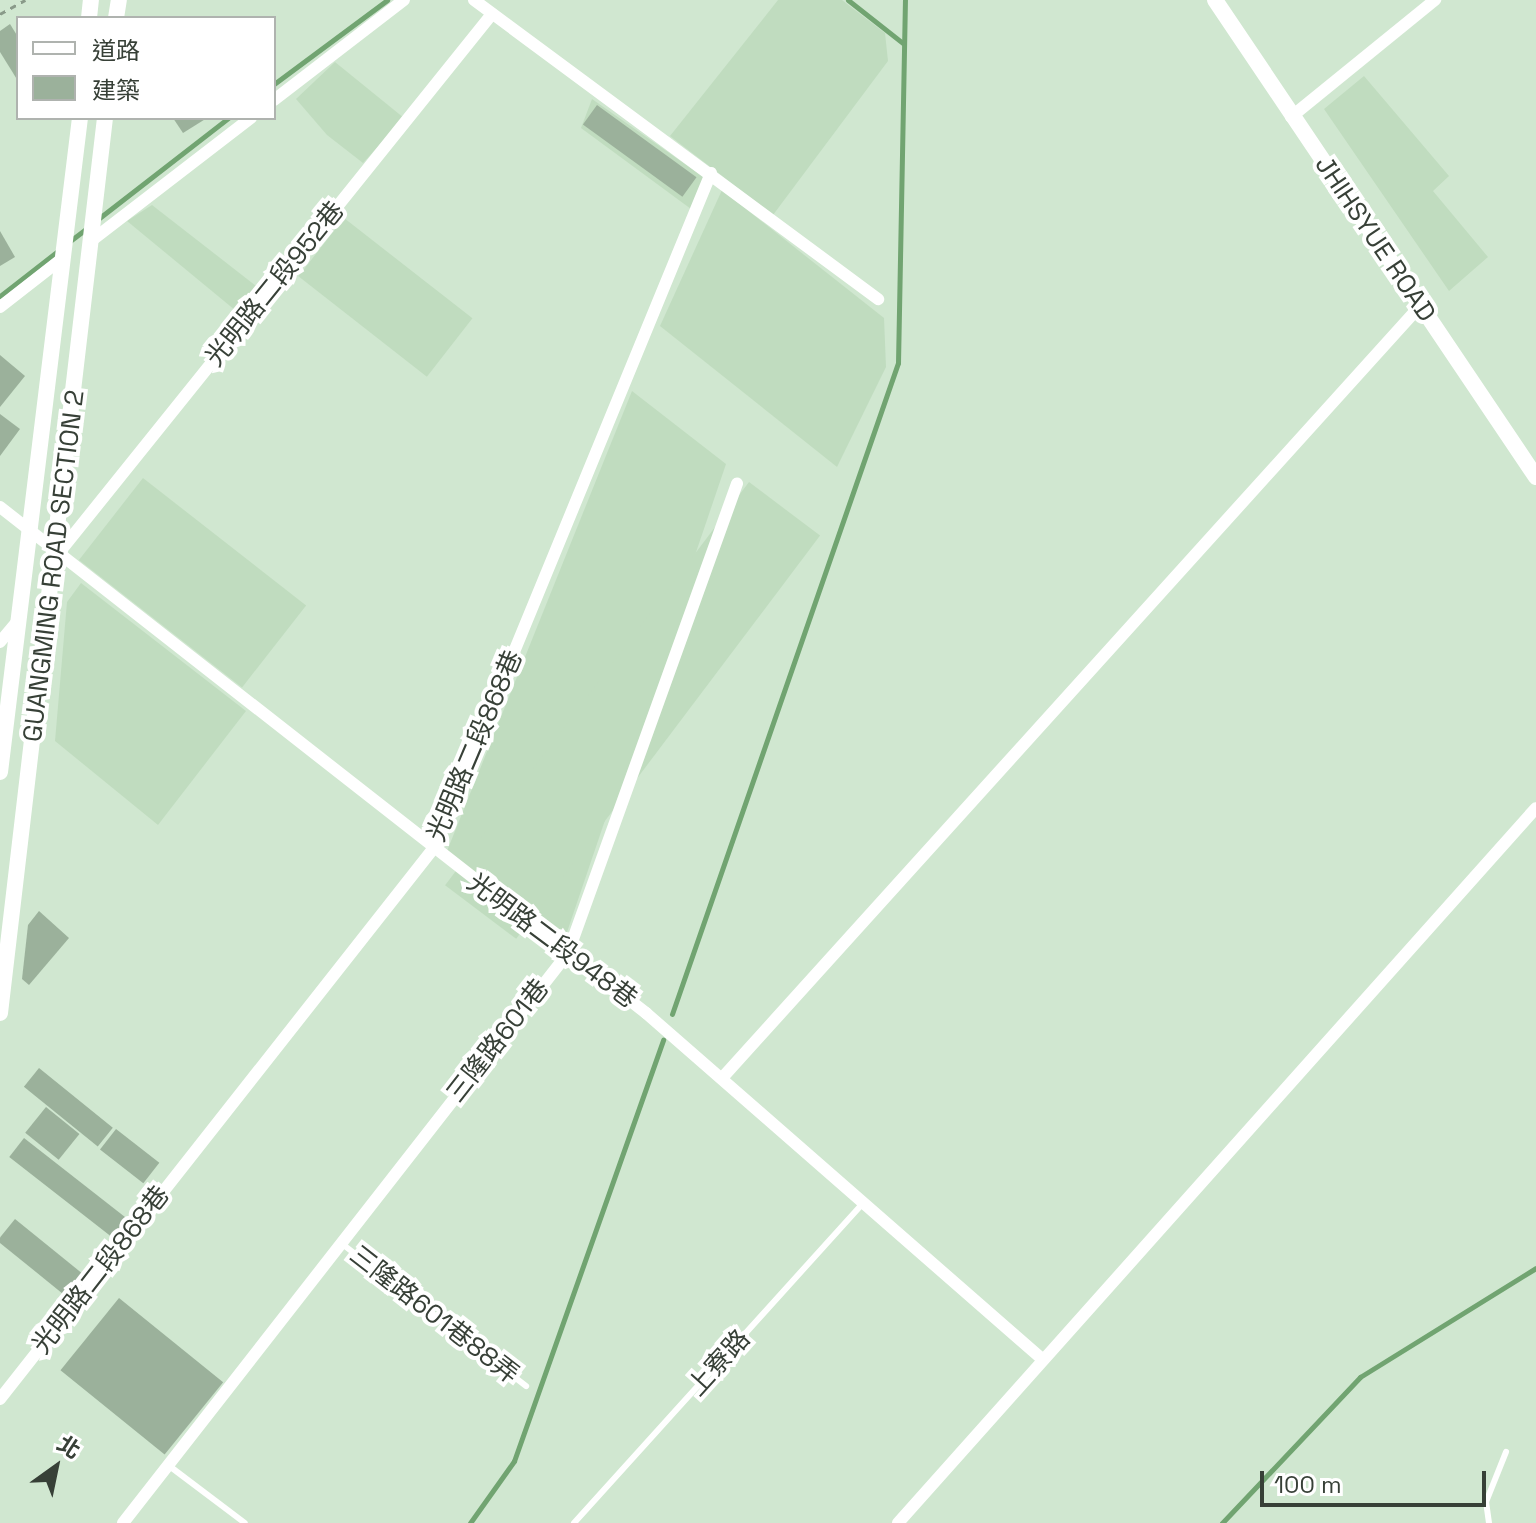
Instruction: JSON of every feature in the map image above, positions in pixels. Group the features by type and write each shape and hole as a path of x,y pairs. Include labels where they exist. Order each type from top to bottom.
{"street":[{"path":"276,98 404,0"},
{"path":"474,0 878,299"},
{"name":"JHIHSYUE ROAD","path":"1215,0 1536,477"},
{"path":"1291,117 1435,0"},
{"name":"光明路二段952巷","path":"52,548 492,14"},
{"name":"GUANGMING ROAD SECTION 2","path":"0,772 80,120"},
{"name":"GUANGMING ROAD SECTION 2","path":"0,1013 52,548 105,120"},
{"path":"91,241 248,120"},
{"name":"光明路二段868巷","path":"0,1399 433,849 711,173"},
{"path":"0,307 63,258"},
{"path":"723,1077 1420,306"},
{"name":"三隆路601巷","path":"123,1523 568,953 737,484"},
{"name":"光明路二段948巷","path":"0,507 723,1077 1042,1359"},
{"path":"0,642 19,619"},
{"path":"898,1523 1536,808"}],"lane":[{"name":"上寮路","path":"574,1523 863,1203"},
{"name":"三隆路601巷88弄","path":"341,1243 526,1386"},
{"path":"1489,1523 1486,1502 1506,1452"},
{"path":"168,1465 245,1523"}],"path":[{"path":"0,14 25,0"}],"shaded area":[{"path":"778,0 842,0 885,33 888,61 773,215 670,136"},
{"path":"335,62 404,118 363,163 327,135 296,99"},
{"path":"1364,76 1449,176 1433,191 1488,257 1449,291 1324,109"},
{"path":"592,99 705,178 691,209 581,128"},
{"path":"722,190 884,318 886,367 837,467 660,326"},
{"path":"152,205 260,289 247,320 127,221"},
{"path":"344,218 472,318 427,377 298,276"},
{"path":"632,391 726,464 564,941 445,856"},
{"path":"143,478 306,605 242,687 79,560"},
{"path":"749,482 820,536 516,939 445,885"},
{"path":"81,583 246,711 158,825 55,741 67,602"}],"building":[{"path":"10,24 16,34 16,78 0,52 0,31"},
{"path":"597,105 697,177 682,197 583,124"},
{"path":"174,120 204,120 183,133"},
{"path":"0,231 15,257 0,266"},
{"path":"0,355 25,376 0,407"},
{"path":"0,414 20,429 0,456"},
{"path":"39,911 69,938 29,985 22,979 28,925"},
{"path":"39,1068 113,1128 98,1146 24,1087"},
{"path":"46,1107 79,1134 59,1160 25,1133"},
{"path":"116,1129 159,1163 143,1183 100,1149"},
{"path":"24,1138 129,1220 114,1239 9,1157"},
{"path":"15,1219 88,1278 70,1300 0,1243 0,1238"},
{"path":"119,1298 223,1382 165,1455 60,1370"}],"waterway":[{"path":"276,83 387,0"},
{"path":"848,0 904,44"},
{"path":"672,1014 898,363 905,0"},
{"path":"98,219 225,120"},
{"path":"70,241 87,228"},
{"path":"0,296 59,250"},
{"path":"470,1523 514,1461 663,1040"},
{"path":"1222,1523 1360,1377 1536,1268"}]}
